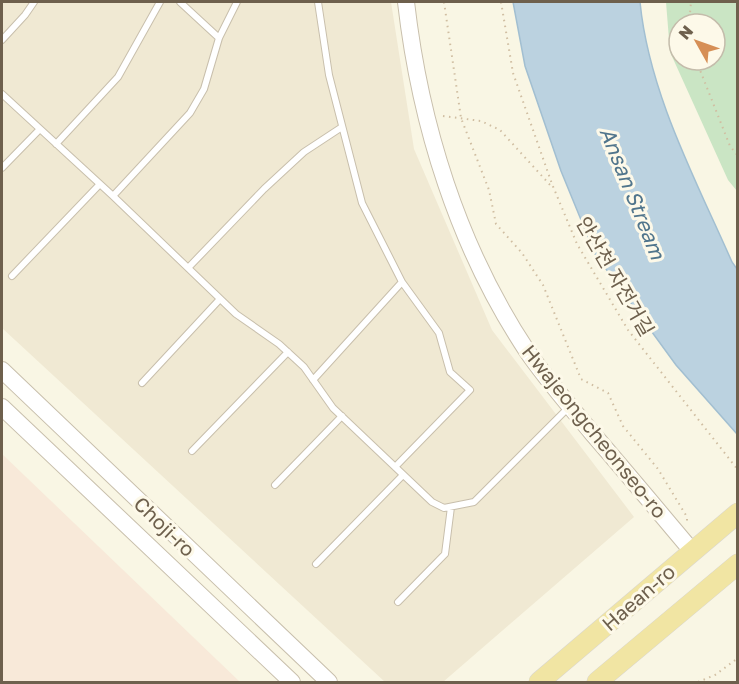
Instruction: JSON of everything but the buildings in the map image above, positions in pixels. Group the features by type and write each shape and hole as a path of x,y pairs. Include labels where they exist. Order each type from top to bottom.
{"main road":[{"name":"Haean-ro","path":"539,682 738,513"},
{"name":"Haean-ro","path":"597,682 738,564"}],"street":[{"name":"Hwajeongcheonseo-ro","path":"405,2 425,114 447,186 471,250 528,351 570,406 692,551"},
{"name":"Choji-ro","path":"2,370 329,682"},
{"name":"Choji-ro","path":"2,407 292,682"}],"lane":[{"path":"2,40 34,2"},
{"path":"56,144 117,77 160,2"},
{"path":"180,2 219,38"},
{"path":"113,196 190,113 204,89 219,38 237,2"},
{"path":"318,2 329,75 362,203 402,282 439,333 450,372 470,390 395,467"},
{"path":"2,94 236,314 288,352 304,368 342,416 432,502 444,508 474,502 570,406"},
{"path":"188,268 264,189 296,160 342,127"},
{"path":"2,168 40,129"},
{"path":"12,276 100,184"},
{"path":"313,380 402,282"},
{"path":"142,383 220,299"},
{"path":"192,451 288,352"},
{"path":"275,485 342,416"},
{"path":"316,564 403,475"},
{"path":"398,602 445,554 451,507"}],"path":[{"path":"444,2 460,118 489,190 496,224 522,253 543,285 581,379 608,393 623,426 658,469 687,517 692,551"},
{"name":"안산천 자전거길","path":"501,2 513,73 554,189 577,244 628,330 738,470"},
{"path":"701,72 730,146 738,156"},
{"path":"425,114 481,121 500,130 554,189"},
{"path":"698,682 715,675 738,658"}],"shaded area":[{"path":"2,2 391,2 414,149 492,330 634,517 443,682 385,682 2,328"},
{"path":"2,454 240,682 2,682"}],"green space":[{"path":"666,2 737,2 737,191 728,180 679,72 727,72 727,12 667,12 667,14"}],"water":[{"name":"Ansan Stream","path":"513,2 640,2 645,36 663,102 689,167 737,269 737,434 676,365 595,254 561,171 525,66"}]}
